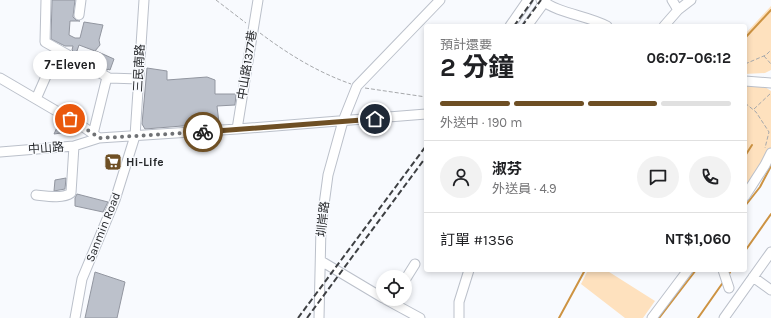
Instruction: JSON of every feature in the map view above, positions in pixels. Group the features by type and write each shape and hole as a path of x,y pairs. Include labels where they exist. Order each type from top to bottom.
{"street":[{"path":"46,0 45,42 107,77 139,79"},
{"path":"79,15 81,0"},
{"name":"三民南路","path":"135,136 144,0"},
{"name":"中山路1377巷","path":"238,130 249,25 258,0"},
{"path":"357,86 440,0"},
{"path":"511,24 528,0"},
{"path":"672,0 678,10"},
{"path":"666,24 678,10 691,0"},
{"path":"528,24 544,1 549,6 583,16 602,24"},
{"path":"36,99 58,49"},
{"path":"0,78 82,126 96,136 107,77"},
{"path":"747,81 771,83"},
{"name":"圳岸路","path":"319,318 321,227 328,174 343,122 357,86"},
{"name":"中山路","path":"0,152 74,146 96,136 135,136 238,130 424,114"},
{"name":"Sanmin Road","path":"75,318 82,279 115,200 135,136"},
{"path":"36,195 49,197 68,195 71,192 74,146"},
{"path":"747,193 765,165 768,151"},
{"path":"724,318 771,252"},
{"path":"321,260 376,293"},
{"path":"411,270 415,264"},
{"path":"459,318 459,302 467,272"},
{"path":"652,318 686,272"},
{"path":"724,272 728,284"},
{"path":"753,278 771,290"},
{"path":"398,306 420,318"}],"path":[{"path":"216,0 285,51 335,78 357,86 424,97"},
{"path":"747,63 764,56 771,50"},
{"path":"764,56 771,64"},
{"path":"753,110 771,93"},
{"path":"747,105 753,110 768,132 768,151"}],"shaded area":[{"path":"771,6 771,70 765,73 747,74 747,32"},
{"path":"747,85 765,87 771,91 771,153 747,193"},
{"path":"587,272 609,272 655,301 643,318 625,318 581,284"}],"building":[{"path":"52,0 75,0 73,17 80,21 70,21 69,35 75,38 80,38 84,22 103,25 99,40 100,45 95,51 79,45 77,51 74,52 72,50 73,46 65,46 51,39"},
{"path":"96,51 114,59 110,70 91,61"},
{"path":"147,68 167,71 167,80 207,77 215,80 215,94 236,94 235,105 217,106 219,123 145,129 142,124"},
{"path":"60,121 70,127 75,131 54,134"},
{"name":"Hi-Life","path":"116,155 120,159 117,167 107,165 108,156"},
{"path":"66,178 65,189 54,191 55,180"},
{"path":"77,194 108,202 103,212 75,206 75,198"},
{"path":"95,272 125,282 117,318 85,318"}],"waterway":[{"path":"747,36 771,10"},
{"path":"747,153 752,145"},
{"path":"747,203 760,187 771,166"},
{"path":"747,248 771,214"},
{"path":"559,318 584,272"},
{"path":"659,318 694,272"},
{"path":"728,276 730,272"},
{"path":"698,318 724,281"}],"railway":[{"path":"515,24 533,0"},
{"path":"523,24 541,0"},
{"path":"298,318 424,149"},
{"path":"307,318 424,160"}],"way so far":[{"path":"70,119 100,138 203,132"}],"place":[{"name":"7-Eleven","path":"70,119"},
{"name":"Hi-Life","path":"113,162"}],"route":[{"path":"203,132 375,119"}]}
